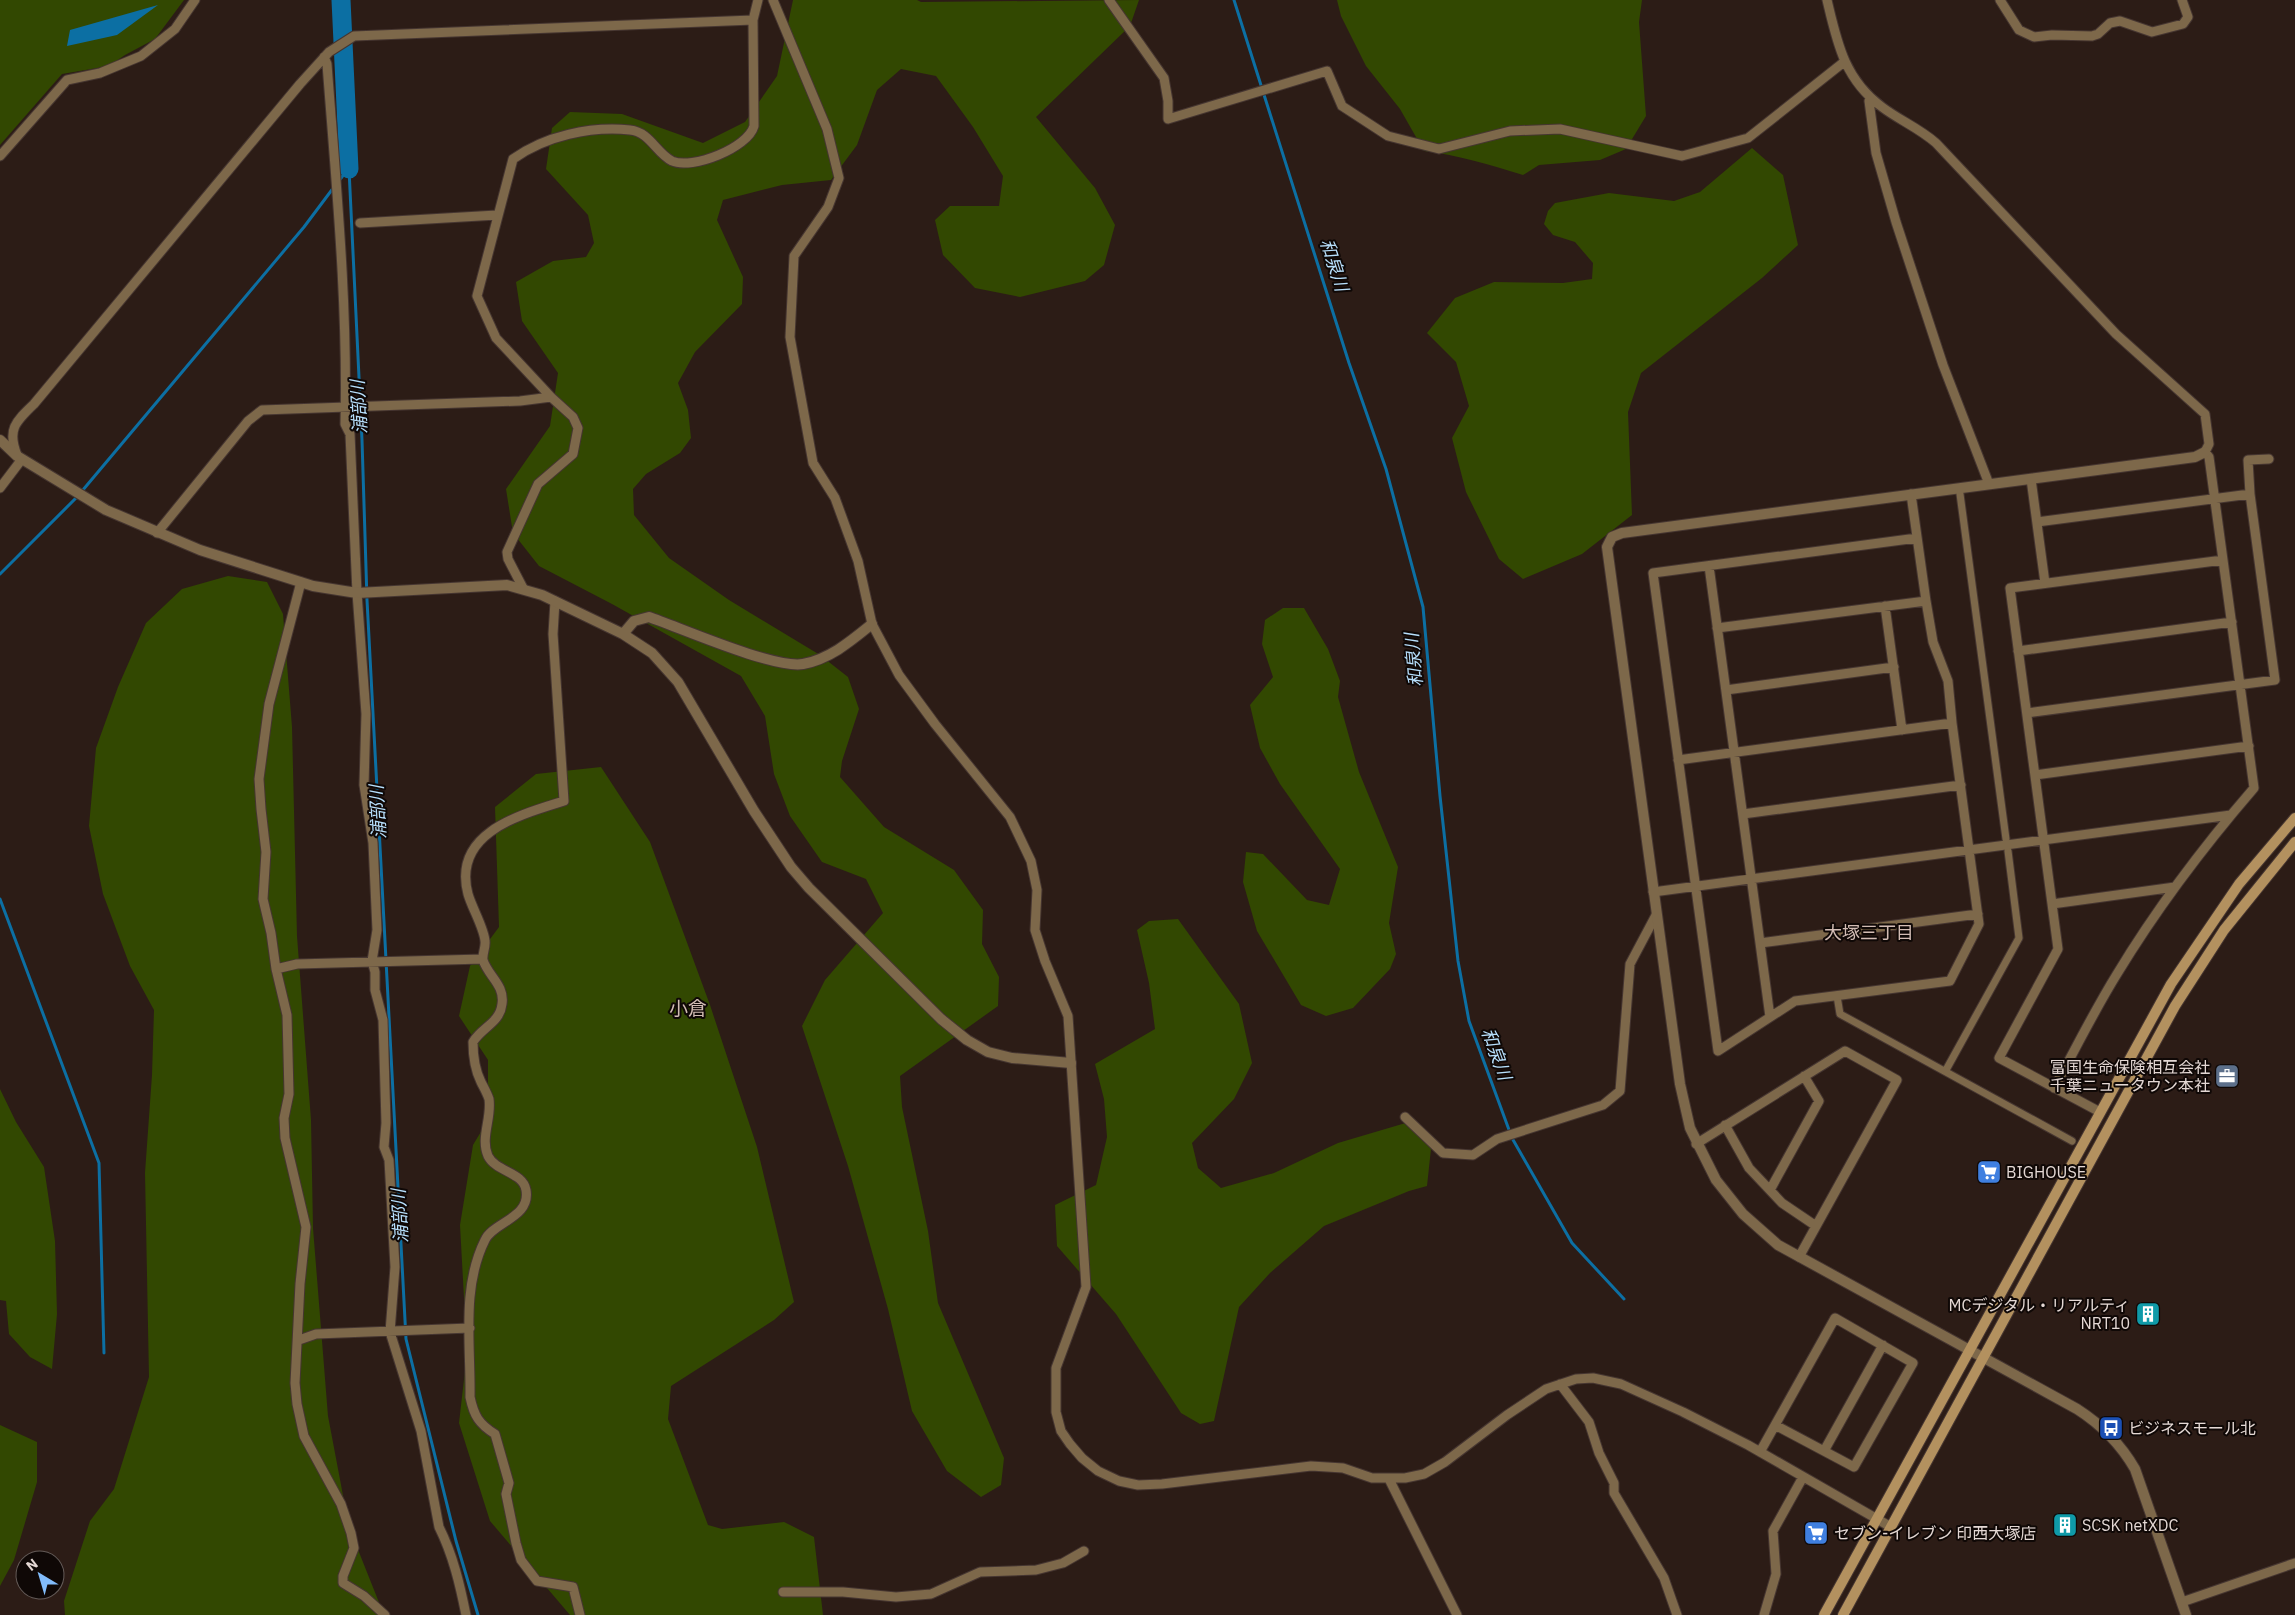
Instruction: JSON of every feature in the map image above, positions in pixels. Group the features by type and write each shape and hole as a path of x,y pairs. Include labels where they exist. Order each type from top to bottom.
{"main road":[{"path":"1824,1615 1968,1349 2170,984 2239,884 2295,818"},
{"path":"1843,1615 2110,1124 2199,968 2224,930 2295,842"}],"street":[{"path":"0,156 67,80 100,73 141,56 175,29 195,0"},
{"path":"523,588 508,559 507,552 538,484 569,460 577,438 578,428 573,417 551,397 496,338 477,296 513,159 543,141 582,133 631,130 647,138 666,157 674,162 684,163 704,159 738,146 747,140 754,126 753,20 758,0"},
{"path":"773,0 774,7 827,129 839,178 828,207 794,256 790,337 813,463 835,498 858,561 872,624 899,674 925,710 1010,817 1031,861 1037,890 1035,930 1045,962 1068,1016 1086,1287 1056,1368 1056,1412 1062,1431 1070,1444 1098,1472 1120,1481 1138,1485 1162,1484 1311,1466 1343,1468 1372,1478 1389,1480 1424,1474 1438,1466 1546,1389 1560,1384 1592,1378 1621,1384 1683,1412 1760,1452 1891,1527"},
{"path":"1108,0 1164,78 1168,101 1168,119 1327,71 1342,106 1388,136 1439,149 1510,131 1560,129 1682,156 1748,138 1844,62"},
{"path":"1827,0 1838,48 1844,62 1870,95 1881,106 1924,133 1936,143 2116,334 2202,411 2209,444 2205,452 2195,457 1622,532 1616,534 1608,541 1607,547 1656,915 1684,1109 1696,1144 1728,1198 1778,1245 2097,1422 2124,1449 2135,1469 2186,1615"},
{"path":"2000,0 2018,30 2034,37 2052,35 2072,37 2098,34 2114,21 2120,20 2152,32 2183,24 2188,17 2182,0"},
{"path":"20,457 12,442 14,427 20,417 34,404 327,54 354,36 753,20"},
{"path":"327,54 338,210 345,424 350,434 357,593 366,714 364,785 373,843 377,930 372,961 375,990 383,1020 386,1123 384,1147 389,1160 394,1259 394,1290 390,1332 421,1431 439,1527 446,1541 460,1583 466,1615"},
{"path":"1869,101 1876,153 1896,222 1943,365 1989,484"},
{"path":"360,223 497,215"},
{"path":"157,533 248,422 262,410 520,401 551,397"},
{"path":"0,440 20,457 106,510 200,550 301,582 357,593 507,585 523,588 555,601 623,634 652,653 678,682 754,811 791,867 808,888 941,1019 967,1040 988,1052 1012,1058 1071,1064"},
{"path":"2054,1088 2116,975 2175,887 2254,788 2215,498 2209,457 2205,452"},
{"path":"0,488 20,457"},
{"path":"2027,713 2275,680 2250,494 2248,460 2269,459"},
{"path":"2031,478 2046,583"},
{"path":"1911,494 1932,642 1948,681 1979,924 1950,980 1795,1001 1718,1050 1653,573 1917,538"},
{"path":"1960,494 2006,839"},
{"path":"2037,522 2250,494"},
{"path":"2110,1124 2098,1114 1999,1058 2058,949 2010,588 2223,560"},
{"path":"1709,566 1770,1017"},
{"path":"301,582 268,704 260,778 260,809 266,852 263,898 272,932 276,969 287,1024 289,1094 284,1118 285,1138 306,1227 300,1284 299,1340 295,1383 298,1417 309,1448 341,1504 351,1533 354,1548 343,1576 343,1583 364,1596 385,1615"},
{"path":"555,601 552,634 564,801 529,812 499,826 473,848 468,856 466,880 486,940 483,959 503,993 500,1014 473,1042 475,1067 489,1101 485,1143 488,1155 495,1166 516,1176 524,1183 527,1191 525,1202 520,1212 485,1238 470,1285 470,1397 473,1412 479,1423 496,1434 509,1483 506,1494 522,1560 537,1580 573,1587 580,1615"},
{"path":"1717,628 1926,601"},
{"path":"1886,606 1902,730"},
{"path":"623,634 634,621 649,617 767,659 802,664 832,654 872,624"},
{"path":"2018,650 2232,622"},
{"path":"1726,690 1894,667"},
{"path":"1678,760 1952,723"},
{"path":"2035,775 2249,746"},
{"path":"1742,814 1961,785"},
{"path":"1653,892 2231,815"},
{"path":"1946,1070 2019,938 2008,851"},
{"path":"2052,904 2175,887"},
{"path":"1760,943 1978,914"},
{"path":"1406,1117 1443,1153 1473,1155 1496,1139 1603,1105 1620,1091 1630,964 1656,915"},
{"path":"276,969 297,964 483,959"},
{"path":"1837,996 1840,1014 1946,1070 2072,1141"},
{"path":"1696,1144 1845,1051 1896,1080 1799,1257"},
{"path":"1770,1190 1819,1101 1804,1076"},
{"path":"1725,1125 1749,1168 1782,1203 1816,1226"},
{"path":"1760,1452 1834,1318 1912,1362 1854,1467 1775,1425"},
{"path":"299,1340 316,1334 470,1328"},
{"path":"1824,1451 1883,1345"},
{"path":"1560,1384 1589,1422 1599,1453 1614,1483 1614,1493 1664,1578 1677,1615"},
{"path":"1764,1615 1776,1574 1773,1531 1803,1476"},
{"path":"1389,1480 1457,1615"},
{"path":"783,1592 843,1592 896,1596 930,1594 980,1572 1036,1570 1063,1563 1084,1551"},
{"path":"2182,1602 2295,1563"}],"green space":[{"path":"0,0 184,0 155,39 109,66 62,74 0,145"},
{"path":"793,0 917,0 921,2 1139,0 1130,26 1036,117 1095,188 1115,225 1104,265 1085,281 1020,297 975,288 943,255 935,220 950,206 999,206 1003,176 973,127 936,76 901,69 877,90 857,145 831,180 782,185 723,200 717,220 743,277 742,304 695,352 678,383 688,410 691,438 680,453 646,474 633,489 634,515 669,558 729,600 820,655 848,677 859,709 842,761 840,777 884,827 954,870 983,910 982,944 999,977 998,1006 900,1076 902,1107 928,1231 938,1303 1004,1458 1001,1485 981,1497 947,1471 912,1411 888,1309 848,1166 802,1026 825,980 883,913 866,879 822,862 790,816 774,774 765,716 741,676 612,604 539,566 513,533 506,489 550,426 558,373 522,321 516,282 553,261 586,257 594,243 588,215 546,169 552,128 570,112 622,114 703,143 745,122 777,76"},
{"path":"1337,0 1642,0 1639,22 1646,116 1626,149 1600,160 1539,165 1523,175 1462,158 1424,151 1400,109 1366,66 1341,16"},
{"path":"1752,148 1783,175 1798,245 1762,278 1641,373 1628,412 1632,515 1582,554 1523,579 1499,559 1466,492 1452,438 1469,406 1456,362 1427,333 1455,298 1494,282 1563,283 1592,279 1593,263 1575,242 1553,235 1544,224 1548,211 1555,203 1609,193 1674,201 1700,192"},
{"path":"228,576 267,582 283,614 292,727 297,936 311,1120 313,1228 328,1416 349,1527 384,1615 65,1615 64,1601 90,1521 114,1489 149,1377 145,1173 152,1075 154,1010 130,966 103,894 89,826 96,748 118,687 146,623 182,589"},
{"path":"1283,608 1304,608 1328,649 1340,681 1338,697 1359,772 1398,867 1389,923 1396,954 1390,969 1353,1008 1326,1016 1301,1005 1257,931 1243,882 1246,852 1263,854 1307,900 1329,905 1340,869 1280,784 1260,748 1250,705 1273,677 1262,644 1265,620"},
{"path":"601,767 650,842 710,1005 757,1147 794,1302 774,1320 671,1386 668,1419 708,1525 722,1529 784,1522 814,1537 823,1615 570,1615 490,1521 459,1423 467,1353 460,1225 473,1145 488,1120 488,1060 459,1016 470,966 499,927 495,807 536,774"},
{"path":"1178,919 1239,1004 1252,1063 1234,1099 1192,1143 1198,1168 1221,1188 1274,1173 1338,1143 1409,1122 1431,1149 1427,1186 1409,1191 1324,1226 1270,1273 1239,1307 1214,1421 1200,1424 1181,1413 1116,1314 1057,1246 1055,1205 1096,1185 1107,1137 1104,1099 1095,1064 1155,1029 1149,983 1137,930 1149,921"},
{"path":"0,1089 16,1122 44,1167 55,1241 57,1314 52,1369 30,1357 9,1334 6,1301 0,1300"},
{"path":"0,1425 37,1442 37,1482 17,1550 15,1550 14,1560 0,1586"}],"water":[{"path":"158,5 117,35 67,46 70,30"}],"waterway":[{"name":"浦部川","path":"341,0 349,169"},
{"name":"和泉川","path":"1234,0 1349,363 1386,469 1423,607 1440,796 1458,961 1469,1021 1512,1138 1572,1243 1624,1299"},
{"path":"338,182 348,169"},
{"name":"浦部川","path":"349,169 362,440 367,600 406,1339 456,1541 478,1615"},
{"path":"0,574 77,497 304,227 334,187"},
{"path":"0,899 99,1163 104,1353"}],"place":[{"name":"富国生命保険相互会社 千葉ニュータウン本社","path":"2227,1076"},
{"name":"BIGHOUSE","path":"1989,1172"},
{"name":"MCデジタル・リアルティ NRT10","path":"2148,1314"},
{"name":"ビジネスモール北","path":"2111,1428"},
{"name":"SCSK netXDC","path":"2065,1525"},
{"name":"セブン-イレブン 印西大塚店","path":"1816,1533"}],"district":[{"name":"大塚三丁目","path":"1869,933"},
{"name":"小倉","path":"688,1008"}]}
